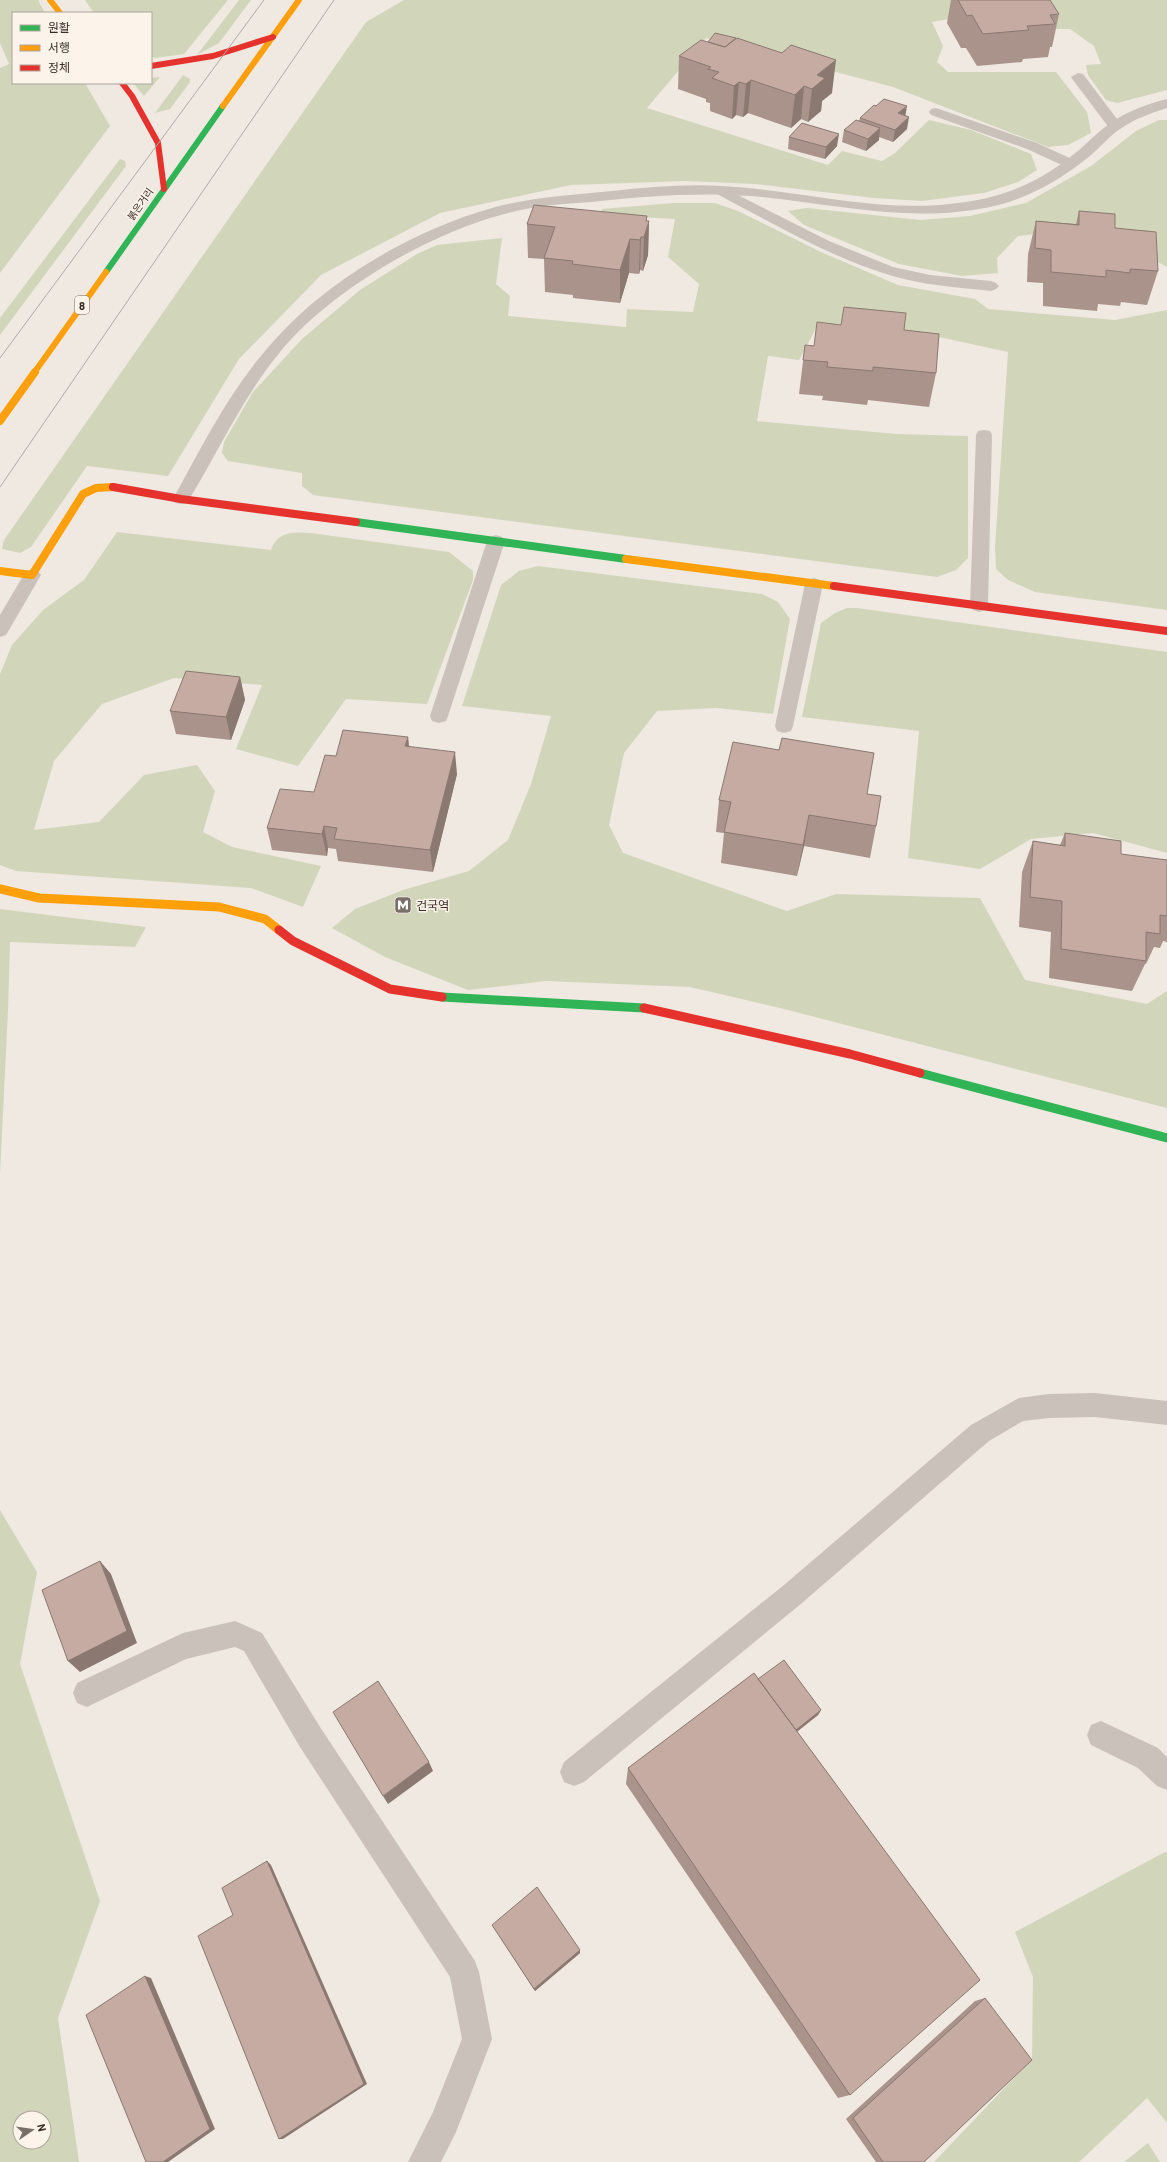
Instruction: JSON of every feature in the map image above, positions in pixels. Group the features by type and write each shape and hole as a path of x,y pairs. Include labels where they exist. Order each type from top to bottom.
{"main road":[{"path":"50,0 59,12"},
{"name":"붉은거리","path":"0,420 299,0"},
{"path":"152,66 208,58 273,36"},
{"path":"123,84 139,107 158,143 164,189"},
{"path":"0,571 32,575 83,494 96,488 112,487 181,499 1167,631"},
{"path":"0,889 39,898 219,907 265,919 293,941 390,989 432,996 480,1000 651,1008 850,1054 1167,1138"}],"street":[{"path":"1078,77 1115,126"},
{"path":"181,499 224,421 276,347 318,307 344,288 433,233 497,211 556,201 643,192 720,190 800,197 883,209 924,211 990,203 1018,194 1051,179 1071,164 1115,126 1143,112 1167,103"},
{"path":"936,112 1032,146 1071,164"},
{"path":"720,190 824,244 888,270 930,280 991,286"},
{"path":"979,606 984,435"},
{"path":"439,716 496,541"},
{"path":"0,631 32,575"},
{"path":"784,726 814,584"},
{"path":"574,1772 793,1594 987,1430 1019,1410 1049,1406 1095,1405 1167,1413"},
{"path":"87,1693 184,1646 235,1634 253,1642 310,1737 464,1972 477,2039 445,2121 424,2162"},
{"path":"1101,1736 1148,1758 1167,1776"}],"green space":[{"path":"0,0 38,0 44,12 12,12 12,84 86,84 110,126 0,273 0,68 9,64 0,43"},
{"path":"85,0 228,0 184,54 155,58 152,57 152,12 93,12"},
{"path":"239,0 251,0 219,43 197,55"},
{"path":"404,0 1167,0 1167,90 1117,103 1106,100 1088,75 1086,65 1101,64 1094,46 1070,29 1051,29 960,17 932,22 943,46 937,62 948,72 1056,72 1087,112 1091,133 1068,145 1048,147 893,87 706,38 647,108 828,165 842,151 882,161 895,153 929,120 971,130 1031,154 1037,170 1018,182 984,193 922,201 874,198 756,184 685,181 571,185 440,213 321,275 239,359 168,476 87,466 31,547 20,553 2,549 4,540 366,22"},
{"path":"183,75 190,79 190,82 170,109 155,113"},
{"path":"160,77 144,96 134,84 152,84 152,78"},
{"path":"1159,120 1167,120 1167,267 1125,244 1077,230 1018,236 997,258 998,273 962,276 899,264 804,225 788,211 807,208 920,220 970,216 1026,203 1091,166 1136,131"},
{"path":"120,159 125,161 126,166 0,335 0,318"},
{"path":"673,203 715,203 738,211 821,252 898,285 975,299 988,309 1115,320 1167,310 1167,610 1035,592 1008,580 996,569 995,547 1008,352 911,331 819,323 799,360 768,356 757,421 896,434 968,436 968,558 956,570 937,577 313,495 302,486 302,473 228,461 222,453 224,442 253,392 302,339 360,290 417,254 437,245 502,238 496,284 510,296 508,316 626,327 627,309 693,312 699,284 668,257 675,219 602,215 602,209"},
{"path":"117,532 271,550 274,544 282,536 292,533 311,533 449,552 473,571 473,580 427,704 346,699 298,766 236,749 262,685 174,678 102,704 54,761 34,830 99,822 144,775 197,765 215,791 203,832 232,847 321,866 303,907 251,888 16,871 0,865 0,674 12,645 43,610 84,580"},
{"path":"538,566 762,594 778,602 790,619 773,714 716,708 657,711 624,753 609,825 623,853 787,911 836,894 980,898 1025,980 1147,1004 1167,991 1167,1108 784,1009 690,987 546,981 468,990 385,957 332,928 355,909 403,890 469,871 508,840 531,784 551,716 462,706 501,585 519,571"},
{"path":"847,608 857,608 1167,652 1167,853 1093,833 1031,839 980,869 908,858 919,731 802,717 821,623 835,613"},
{"path":"0,909 146,927 135,947 10,942 0,1175"},
{"path":"0,1510 37,1572 20,1664 100,1901 58,2018 79,2162 0,2162"},
{"path":"1165,1852 1167,1853 1167,2123 1147,2098 1079,2162 934,2162 1032,2059 1033,1977 1015,1932"},
{"path":"1148,2143 1160,2162 1124,2162"}],"building":[{"path":"958,0 1050,0 1059,14 1050,15 1055,24 1027,26 1029,30 983,34 972,15 967,16"},
{"path":"715,33 736,38 725,47 708,42"},
{"path":"737,38 782,53 791,45 836,60 817,75 825,78 812,89 804,86 795,95 751,80 746,84 739,82 734,86 712,78 719,72 708,69 711,67 679,56 701,40 725,47"},
{"path":"884,99 907,106 898,113 909,117 895,130 860,118 874,105 876,106"},
{"path":"856,120 880,128 868,139 844,130"},
{"path":"802,123 839,134 826,147 789,137"},
{"path":"534,205 647,216 646,221 649,221 644,237 641,237 640,240 630,239 620,270 572,264 573,261 544,258 555,227 527,224"},
{"path":"1079,211 1115,214 1115,228 1156,232 1158,271 1130,269 1130,273 1106,270 1106,277 1051,272 1051,250 1035,248 1036,221 1079,225"},
{"path":"844,307 906,313 904,330 939,334 936,373 873,367 873,371 827,367 828,362 803,360 805,345 814,346 817,322 841,325"},
{"path":"186,671 240,677 226,717 170,711"},
{"path":"343,730 408,737 405,746 455,752 430,850 334,839 337,828 324,826 322,834 267,828 280,789 314,792 325,755 336,756"},
{"path":"782,738 874,753 867,794 881,796 876,826 809,815 803,845 724,832 731,802 719,800 733,742 779,750"},
{"path":"1065,833 1121,841 1121,854 1167,860 1167,916 1160,915 1160,934 1146,932 1146,961 1061,949 1062,901 1030,897 1033,841 1065,846"},
{"path":"100,1561 127,1631 68,1661 42,1590"},
{"path":"784,1660 821,1710 796,1730 758,1679"},
{"path":"754,1673 980,1980 850,2095 628,1768"},
{"path":"378,1681 429,1762 383,1796 333,1712"},
{"path":"267,1861 364,2084 279,2139 198,1936 233,1915 222,1888"},
{"path":"537,1887 580,1950 534,1989 492,1925"},
{"path":"145,1976 210,2129 163,2162 146,2162 86,2015"},
{"path":"985,1998 1032,2060 924,2162 883,2162 853,2118"}],"tram line":[{"path":"0,358 264,0"},
{"path":"0,487 334,0"}],"traffic: fast":[{"path":"106,272 223,106"},
{"path":"356,522 626,559"},
{"path":"442,997 644,1008"},
{"path":"920,1073 1167,1138"}],"traffic: slow":[{"path":"50,0 59,12"},
{"path":"223,106 299,0"},
{"path":"0,421 106,272"},
{"path":"0,571 32,575 83,494 96,488 113,487"},
{"path":"626,559 834,586"},
{"path":"0,889 39,898 219,907 265,919 279,930"}],"traffic: jam":[{"path":"152,66 213,56 273,37"},
{"path":"123,84 132,96 158,143 164,189"},
{"path":"113,487 181,499 356,522"},
{"path":"834,586 1167,631"},
{"path":"279,930 293,941 390,989 442,997"},
{"path":"644,1008 850,1054 920,1073"}],"place":[{"name":"건국역","path":"403,905"}]}
